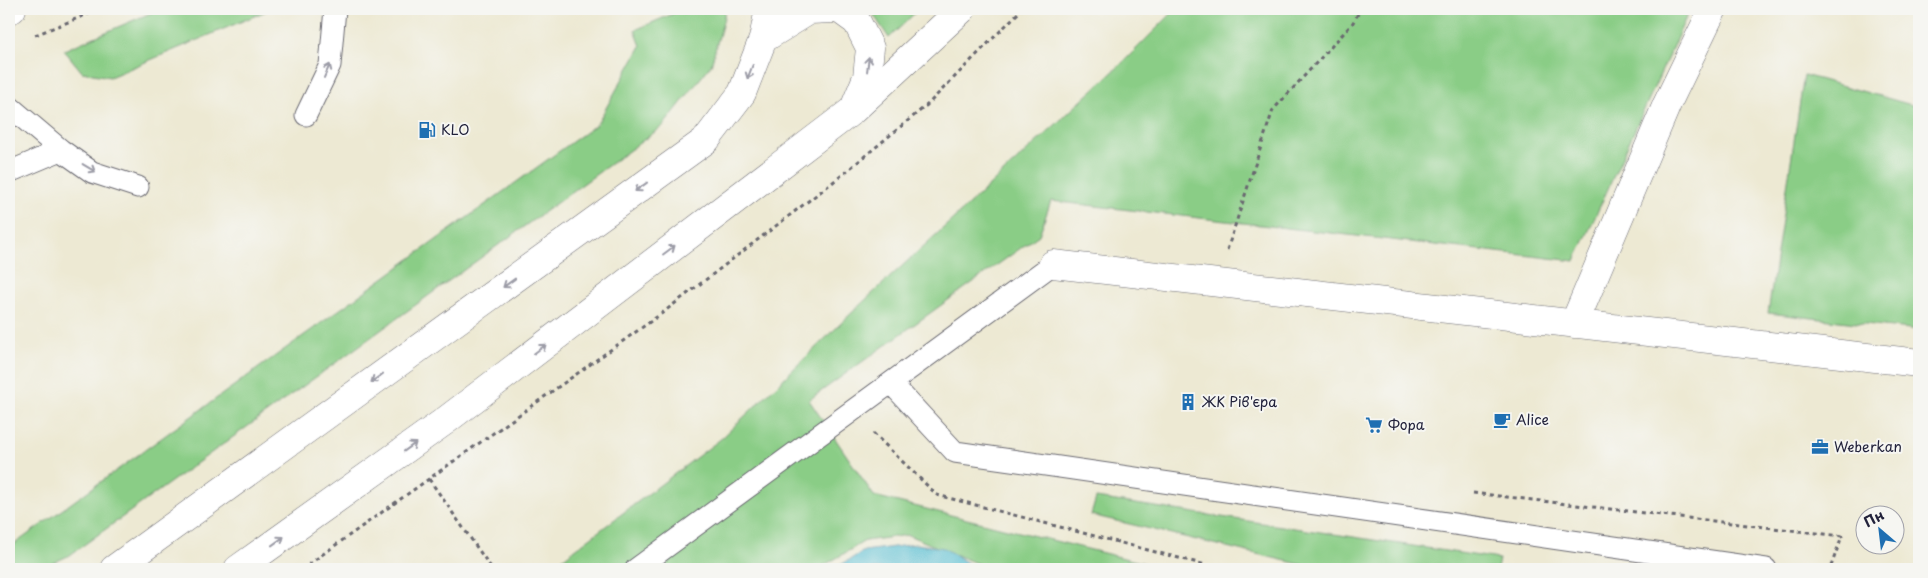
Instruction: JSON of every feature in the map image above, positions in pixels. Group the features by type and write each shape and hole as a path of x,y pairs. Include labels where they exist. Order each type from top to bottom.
{"main road":[{"path":"114,569 706,140 742,93 763,39 769,9"},
{"path":"763,39 810,10 832,9"},
{"path":"839,9 857,22 870,48 867,77 853,110"},
{"path":"238,569 446,421 853,110 962,9"},
{"path":"1574,324 1667,104 1713,9"},
{"path":"1053,264 1919,364"}],"lane":[{"path":"306,115 330,65 335,9"},
{"path":"9,106 61,150 92,172 138,187"},
{"path":"9,172 61,150"},
{"path":"636,569 1053,264"},
{"path":"891,383 955,452 1766,569"}],"path":[{"path":"27,38 101,9"},
{"path":"302,569 662,314 837,179 927,105 1022,9"},
{"path":"1217,282 1273,110 1352,24 1361,9"},
{"path":"851,412 937,495 1221,569"},
{"path":"429,479 492,569"}],"green space":[{"path":"160,9 271,9 110,77 82,72 64,50"},
{"path":"677,9 725,9 711,65 663,126 70,555 40,569 9,569 9,548 597,124 641,46 635,30 677,12"},
{"path":"867,9 919,9 889,38 875,17"},
{"path":"1176,9 1690,9 1575,261 1051,201 1039,235 809,400 874,496 1144,563 1143,569 990,569 908,535 865,541 818,569 549,569 722,438 862,303 1118,67"},
{"path":"1804,75 1919,107 1919,330 1768,313"},
{"path":"1096,498 1499,559 1497,569 1320,569 1091,515"},
{"path":"1604,564 1667,569 1606,569"}],"water":[{"path":"916,544 944,548 977,569 834,569 864,551"}],"place":[{"name":"KLO","path":"427,130"},
{"name":"ЖК Рів'єра","path":"1188,402"},
{"name":"Alice","path":"1502,420"},
{"name":"Фора","path":"1374,425"},
{"name":"Weberkan","path":"1820,447"}]}
